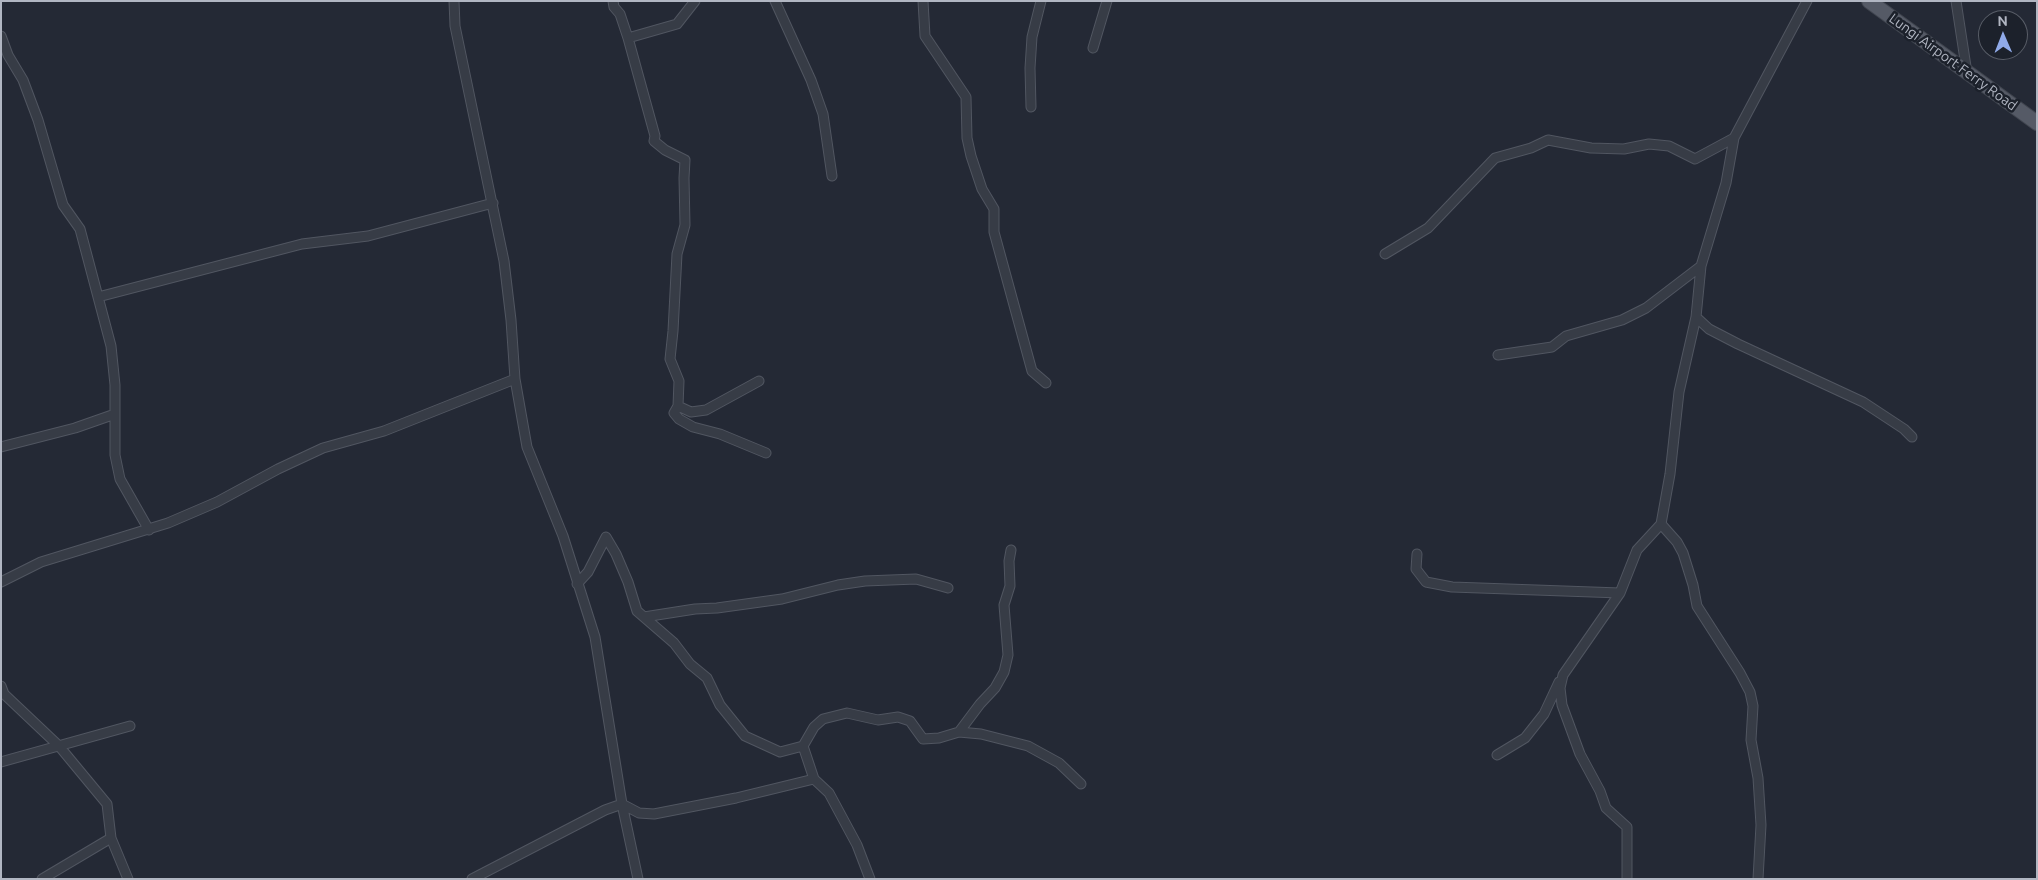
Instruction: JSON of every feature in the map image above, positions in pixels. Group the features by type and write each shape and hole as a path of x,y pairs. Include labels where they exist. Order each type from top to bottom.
{"main road":[{"name":"Lungi Airport Ferry Road","path":"1869,1 2037,123"}],"street":[{"path":"454,1 455,26 504,261 515,379 527,447 563,536 594,636 622,804 638,879"},
{"path":"613,1 614,7 620,14 628,38 655,136 654,141 665,150 685,160 685,225 676,254 670,359 679,381 678,406 674,413 679,419 693,427 720,434 766,453"},
{"path":"628,38 677,24 695,1"},
{"path":"775,1 811,80 822,114 832,176"},
{"path":"923,1 925,36 966,97 967,138 971,156 982,189 994,209 994,232 1032,371 1046,383"},
{"path":"1031,107 1030,68 1032,37 1042,1"},
{"path":"1094,48 1107,1"},
{"path":"1497,755 1525,738 1544,714 1563,675 1620,593 1637,550 1661,524 1670,474 1679,392 1696,317 1701,266 1726,182 1734,138 1807,1"},
{"path":"1956,1 1967,74"},
{"path":"1,36 8,55 23,80 38,120 64,205 80,229 111,346 115,385 115,455 120,479 149,530"},
{"path":"1385,254 1428,228 1496,158 1530,148 1548,140 1591,148 1624,149 1649,144 1669,146 1695,159 1734,138"},
{"path":"98,297 302,244 368,236 493,204"},
{"path":"1498,355 1552,347 1566,336 1622,320 1646,308 1701,266"},
{"path":"1696,317 1709,329 1738,344 1863,402 1904,428 1912,437"},
{"path":"1,582 41,562 92,545 149,530 217,502 323,448 384,431 515,379"},
{"path":"678,406 690,412 706,410 759,381"},
{"path":"1,448 75,428 115,414"},
{"path":"1661,524 1677,542 1683,553 1697,606 1740,672 1750,692 1753,706 1751,740 1758,778 1760,816 1758,879"},
{"path":"577,584 588,572 606,537 628,582 637,611 674,644 690,664 706,678 720,705 744,736 780,752 803,746 814,727 824,719 846,713 878,720 898,717 910,720 923,739 939,738 959,732 981,734 1028,746 1059,763 1081,784"},
{"path":"959,732 995,688 1004,672 1008,655 1004,605 1010,586 1009,561 1011,550"},
{"path":"1418,554 1416,569 1426,582 1452,587 1620,593"},
{"path":"644,617 695,608 717,608 782,599 838,584 916,579 948,588"},
{"path":"1563,675 1560,688 1562,705 1580,754 1600,791 1606,808 1627,827 1628,879"},
{"path":"1,686 4,694 59,746 107,804 111,838 128,879"},
{"path":"1,762 130,726"},
{"path":"803,746 814,779 829,793 856,845 870,879"},
{"path":"472,879 605,810 622,804 639,813 654,814 736,798 814,779"},
{"path":"42,879 111,838"}]}
